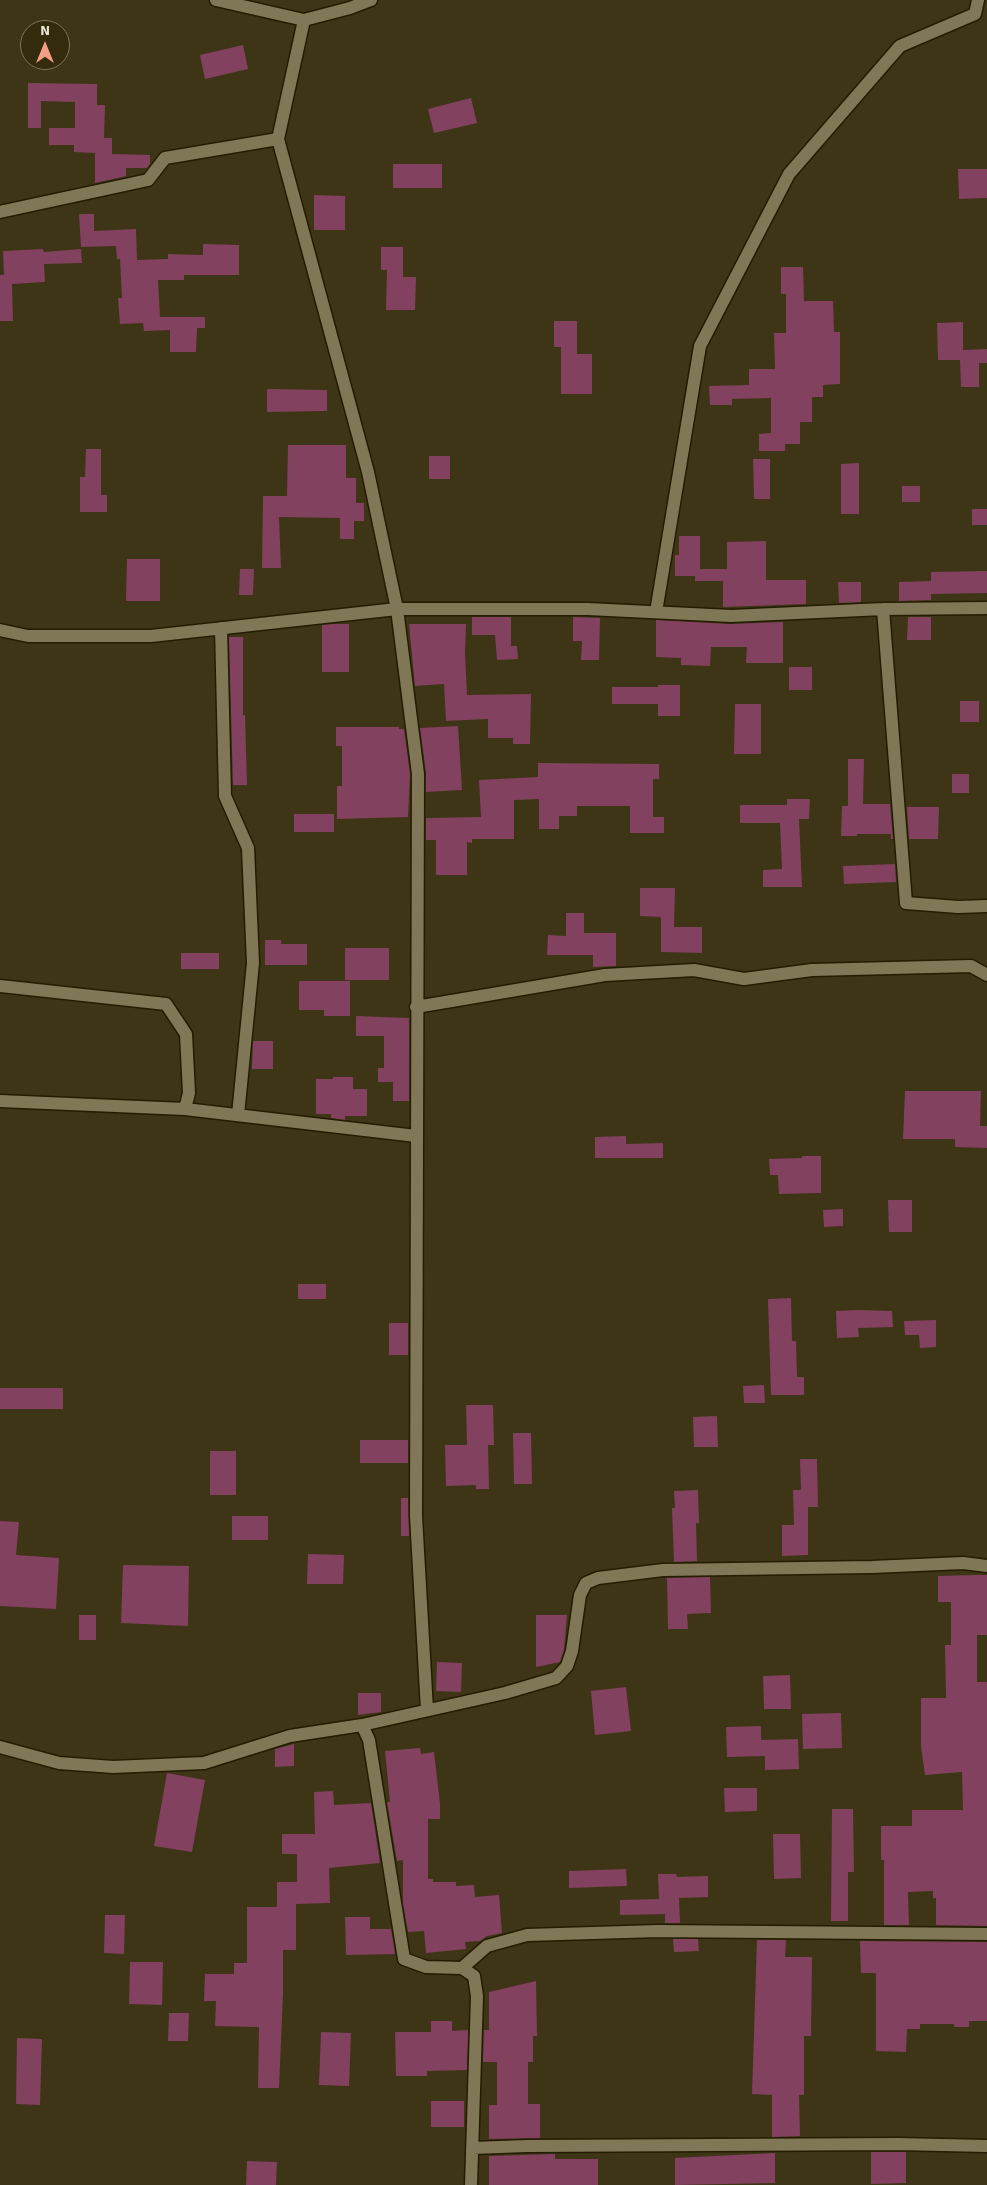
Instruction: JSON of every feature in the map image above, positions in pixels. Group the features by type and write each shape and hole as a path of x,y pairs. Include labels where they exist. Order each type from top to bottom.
{"street":[{"path":"216,0 304,20 350,8 371,0"},
{"path":"656,612 700,346 789,174 900,46 975,14 978,0"},
{"path":"304,20 278,139 368,472 397,609 418,774 416,1516 427,1710"},
{"path":"0,212 148,180 165,158 278,139"},
{"path":"0,630 28,636 151,636 397,609 588,609 731,616 883,609 987,608"},
{"path":"883,609 906,903 958,907 987,906"},
{"path":"221,628 225,796 248,848 253,963 238,1115"},
{"path":"416,1006 606,975 694,970 744,980 812,970 971,966 987,975"},
{"path":"0,986 166,1004 186,1034 189,1092 185,1109"},
{"path":"0,1101 185,1109 416,1136"},
{"path":"0,1748 59,1762 113,1767 170,1766 204,1763 290,1736 362,1725 505,1692 556,1678 567,1666 572,1651 580,1595 586,1583 598,1578 664,1570 872,1567 963,1563 987,1566"},
{"path":"362,1725 369,1740 404,1958 426,1967 462,1968 474,1976 477,1996 471,2185"},
{"path":"462,1968 487,1946 527,1935 658,1931 987,1934"},
{"path":"472,2148 898,2144 987,2146"}],"building":[{"path":"243,45 248,69 205,79 200,55"},
{"path":"28,83 97,84 97,105 105,105 104,138 112,138 112,154 150,155 150,164 147,168 126,168 126,176 95,183 95,153 74,152 74,145 49,145 49,128 75,128 75,102 41,101 41,128 28,128"},
{"path":"471,98 477,123 434,133 428,109"},
{"path":"393,164 442,164 442,188 393,188"},
{"path":"958,169 987,169 987,198 959,199"},
{"path":"314,195 345,196 345,230 314,230"},
{"path":"79,214 94,214 94,231 136,229 137,260 168,259 168,254 203,255 203,244 239,245 239,275 184,275 184,280 158,280 160,317 205,317 205,328 197,328 196,352 170,352 170,330 144,331 143,323 120,324 118,298 122,298 120,259 117,259 116,246 81,247"},
{"path":"381,247 403,247 403,277 416,277 415,310 386,310 387,270 381,270"},
{"path":"43,249 44,252 81,249 82,263 44,264 45,282 12,284 13,321 0,321 0,275 4,275 3,251"},
{"path":"781,267 803,267 804,301 833,301 834,332 840,332 840,384 823,385 823,397 812,397 812,422 800,422 800,444 785,444 785,451 759,451 759,434 771,433 771,398 732,399 732,405 710,405 709,386 749,385 749,369 775,369 774,333 786,333 786,294 781,294"},
{"path":"554,321 577,321 577,354 592,354 592,394 561,394 561,347 554,347"},
{"path":"963,322 963,350 987,349 987,363 979,363 979,387 961,387 960,360 938,360 937,323"},
{"path":"267,389 327,390 327,411 267,412"},
{"path":"288,445 346,445 346,478 356,478 356,503 364,503 364,521 354,521 354,539 340,539 340,518 279,517 281,568 262,568 263,496 287,496"},
{"path":"86,449 101,449 101,495 107,495 107,512 80,512 80,477 85,477"},
{"path":"429,456 450,456 450,479 429,479"},
{"path":"753,459 770,459 770,499 754,499"},
{"path":"859,463 859,514 841,514 841,464"},
{"path":"902,486 920,486 920,502 902,502"},
{"path":"972,509 987,509 987,525 972,525"},
{"path":"679,536 700,536 700,569 727,569 727,542 766,541 766,580 806,580 806,604 723,607 723,581 695,581 695,576 675,576 675,555 679,555"},
{"path":"127,559 160,559 160,601 126,601"},
{"path":"240,569 254,569 253,595 239,595"},
{"path":"987,571 987,593 931,594 931,600 899,601 899,582 931,581 931,572"},
{"path":"838,582 861,582 861,602 839,603"},
{"path":"472,617 511,617 511,646 517,646 518,659 497,660 495,635 472,635"},
{"path":"573,617 600,618 599,660 581,660 582,641 573,641"},
{"path":"908,617 931,617 931,640 907,640"},
{"path":"656,620 731,624 783,622 783,663 746,663 747,647 711,647 710,666 681,665 681,658 656,657"},
{"path":"349,624 349,672 322,672 322,625"},
{"path":"409,624 466,624 467,695 531,694 530,744 513,744 513,738 488,738 488,719 446,721 444,684 415,686"},
{"path":"229,637 243,637 243,715 245,715 247,785 233,785"},
{"path":"789,667 812,667 812,690 789,690"},
{"path":"658,685 680,685 680,716 658,716 658,704 612,704 612,687 658,687"},
{"path":"960,701 979,701 979,722 960,722"},
{"path":"735,704 761,704 761,754 734,754"},
{"path":"458,726 462,790 426,792 426,773 420,728"},
{"path":"336,727 399,727 399,729 404,729 410,774 408,817 337,819 337,786 342,786 342,746 336,746"},
{"path":"848,759 864,759 863,804 890,804 893,839 891,839 891,834 841,836 842,806 848,806"},
{"path":"538,763 659,764 659,779 653,779 653,817 664,817 664,833 630,833 630,806 577,806 577,816 559,816 559,829 539,829 539,799 514,800 514,839 472,839 472,843 467,842 467,875 436,875 436,840 426,840 426,818 481,817 479,780 538,777"},
{"path":"952,774 969,774 969,793 952,793"},
{"path":"787,799 810,799 809,819 799,819 802,887 763,887 763,870 782,869 780,823 740,823 740,805 787,805"},
{"path":"907,807 939,807 938,839 909,839"},
{"path":"294,814 334,814 334,832 294,832"},
{"path":"895,864 896,882 844,884 843,866"},
{"path":"640,888 675,888 674,927 702,927 702,953 661,952 661,917 640,916"},
{"path":"566,913 584,913 584,933 616,933 616,966 593,967 593,955 547,955 548,935 566,936"},
{"path":"265,940 281,940 281,944 307,944 307,965 265,965"},
{"path":"345,948 389,948 389,980 345,980"},
{"path":"181,953 219,953 219,969 181,969"},
{"path":"299,981 350,981 350,1016 324,1016 324,1010 299,1010"},
{"path":"356,1016 409,1018 409,1101 393,1101 393,1082 378,1082 378,1068 384,1068 384,1036 356,1036"},
{"path":"253,1041 273,1041 273,1069 252,1069"},
{"path":"333,1077 353,1077 353,1089 367,1089 367,1116 345,1116 345,1120 331,1118 331,1114 316,1114 316,1079 333,1079"},
{"path":"905,1091 981,1091 980,1126 987,1126 987,1148 955,1147 955,1139 903,1139"},
{"path":"626,1136 626,1144 663,1143 663,1158 595,1158 595,1137"},
{"path":"802,1156 821,1156 821,1193 779,1194 778,1175 770,1175 769,1159 802,1158"},
{"path":"888,1200 912,1200 912,1232 889,1232"},
{"path":"843,1209 843,1226 824,1227 823,1210"},
{"path":"298,1284 326,1284 326,1299 298,1299"},
{"path":"791,1298 792,1341 796,1341 797,1377 804,1377 804,1395 771,1395 768,1299"},
{"path":"836,1311 892,1311 893,1327 858,1328 859,1337 837,1338"},
{"path":"936,1320 936,1347 920,1348 919,1335 905,1335 904,1321"},
{"path":"389,1323 408,1323 408,1355 389,1355"},
{"path":"764,1385 765,1403 744,1403 743,1386"},
{"path":"0,1388 63,1388 63,1409 0,1409"},
{"path":"466,1405 493,1405 494,1445 488,1445 489,1489 476,1489 476,1485 446,1486 445,1445 467,1445"},
{"path":"717,1416 718,1447 694,1447 693,1417"},
{"path":"513,1433 531,1433 532,1484 514,1484"},
{"path":"360,1440 408,1440 408,1463 360,1463"},
{"path":"210,1451 236,1451 236,1495 210,1495"},
{"path":"800,1459 817,1459 818,1507 808,1507 808,1555 782,1556 782,1525 794,1525 793,1490 801,1490"},
{"path":"698,1490 699,1523 696,1523 697,1561 674,1562 672,1508 675,1508 674,1491"},
{"path":"401,1498 408,1498 409,1536 401,1536"},
{"path":"232,1516 268,1516 268,1540 232,1540"},
{"path":"0,1521 19,1522 16,1555 59,1558 56,1609 0,1606"},
{"path":"308,1554 344,1555 343,1584 307,1584"},
{"path":"123,1565 189,1566 188,1626 121,1623"},
{"path":"987,1575 987,1635 977,1635 977,1682 987,1682 987,1926 936,1925 936,1898 933,1898 933,1891 908,1892 909,1925 884,1925 884,1860 881,1860 881,1826 912,1826 912,1810 963,1810 962,1772 925,1775 921,1747 921,1698 946,1698 945,1645 951,1645 951,1602 938,1602 938,1576"},
{"path":"710,1577 711,1613 687,1614 688,1629 668,1629 667,1578"},
{"path":"79,1615 96,1615 96,1640 79,1640"},
{"path":"536,1615 567,1615 564,1649 560,1662 536,1667"},
{"path":"437,1662 462,1663 461,1692 436,1691"},
{"path":"790,1675 791,1709 764,1709 763,1676"},
{"path":"626,1687 631,1731 595,1735 591,1691"},
{"path":"358,1693 381,1693 381,1712 358,1715"},
{"path":"841,1713 842,1748 803,1749 802,1714"},
{"path":"761,1726 761,1740 798,1739 799,1769 765,1770 765,1756 727,1757 726,1727"},
{"path":"294,1744 294,1766 275,1767 275,1749"},
{"path":"420,1748 421,1754 434,1752 440,1804 440,1819 428,1819 428,1879 433,1879 433,1882 456,1882 456,1886 474,1885 475,1897 499,1895 502,1933 487,1936 480,1941 465,1942 466,1949 426,1953 424,1931 408,1932 403,1904 403,1860 397,1861 387,1802 390,1802 385,1751"},
{"path":"167,1773 205,1780 192,1852 154,1846"},
{"path":"724,1788 757,1788 757,1811 725,1812"},
{"path":"333,1791 334,1805 371,1803 380,1863 329,1868 330,1903 296,1904 296,1950 283,1950 279,2088 258,2088 259,2027 215,2026 216,2001 204,2001 205,1974 234,1974 234,1963 247,1963 247,1907 277,1907 277,1882 297,1882 297,1854 282,1854 282,1834 315,1834 314,1792"},
{"path":"832,1809 853,1809 854,1872 848,1872 848,1921 831,1921"},
{"path":"773,1834 800,1834 801,1878 774,1879"},
{"path":"626,1869 627,1886 569,1888 569,1871"},
{"path":"658,1874 676,1874 677,1877 708,1876 708,1897 679,1898 680,1923 665,1923 665,1914 620,1915 620,1900 659,1899"},
{"path":"105,1915 125,1915 124,1954 104,1953"},
{"path":"345,1917 370,1917 370,1929 391,1929 395,1954 346,1955"},
{"path":"673,1939 698,1939 699,1951 674,1952"},
{"path":"757,1940 786,1940 785,1957 812,1957 811,2036 804,2036 804,2095 799,2095 800,2136 772,2137 772,2095 752,2094"},
{"path":"860,1941 987,1942 987,2021 969,2021 969,2027 954,2027 954,2024 920,2024 920,2029 907,2029 906,2052 876,2051 876,1973 861,1973"},
{"path":"130,1962 163,1962 162,2005 129,2004"},
{"path":"536,1981 537,2036 533,2036 533,2062 528,2062 528,2104 540,2104 540,2138 489,2139 489,2105 497,2105 497,2062 483,2062 484,2030 489,2030 489,1992"},
{"path":"169,2013 189,2013 188,2041 168,2041"},
{"path":"431,2021 452,2021 452,2031 468,2030 467,2070 427,2071 427,2076 396,2076 395,2032 431,2032"},
{"path":"321,2032 351,2033 349,2086 319,2085"},
{"path":"17,2038 42,2039 40,2105 16,2104"},
{"path":"431,2101 464,2101 464,2127 431,2127"},
{"path":"871,2152 906,2152 906,2183 871,2184"},
{"path":"775,2153 775,2183 675,2185 675,2158"},
{"path":"555,2154 555,2159 598,2159 598,2185 489,2185 489,2156"},
{"path":"247,2161 277,2162 276,2185 246,2185"}]}
